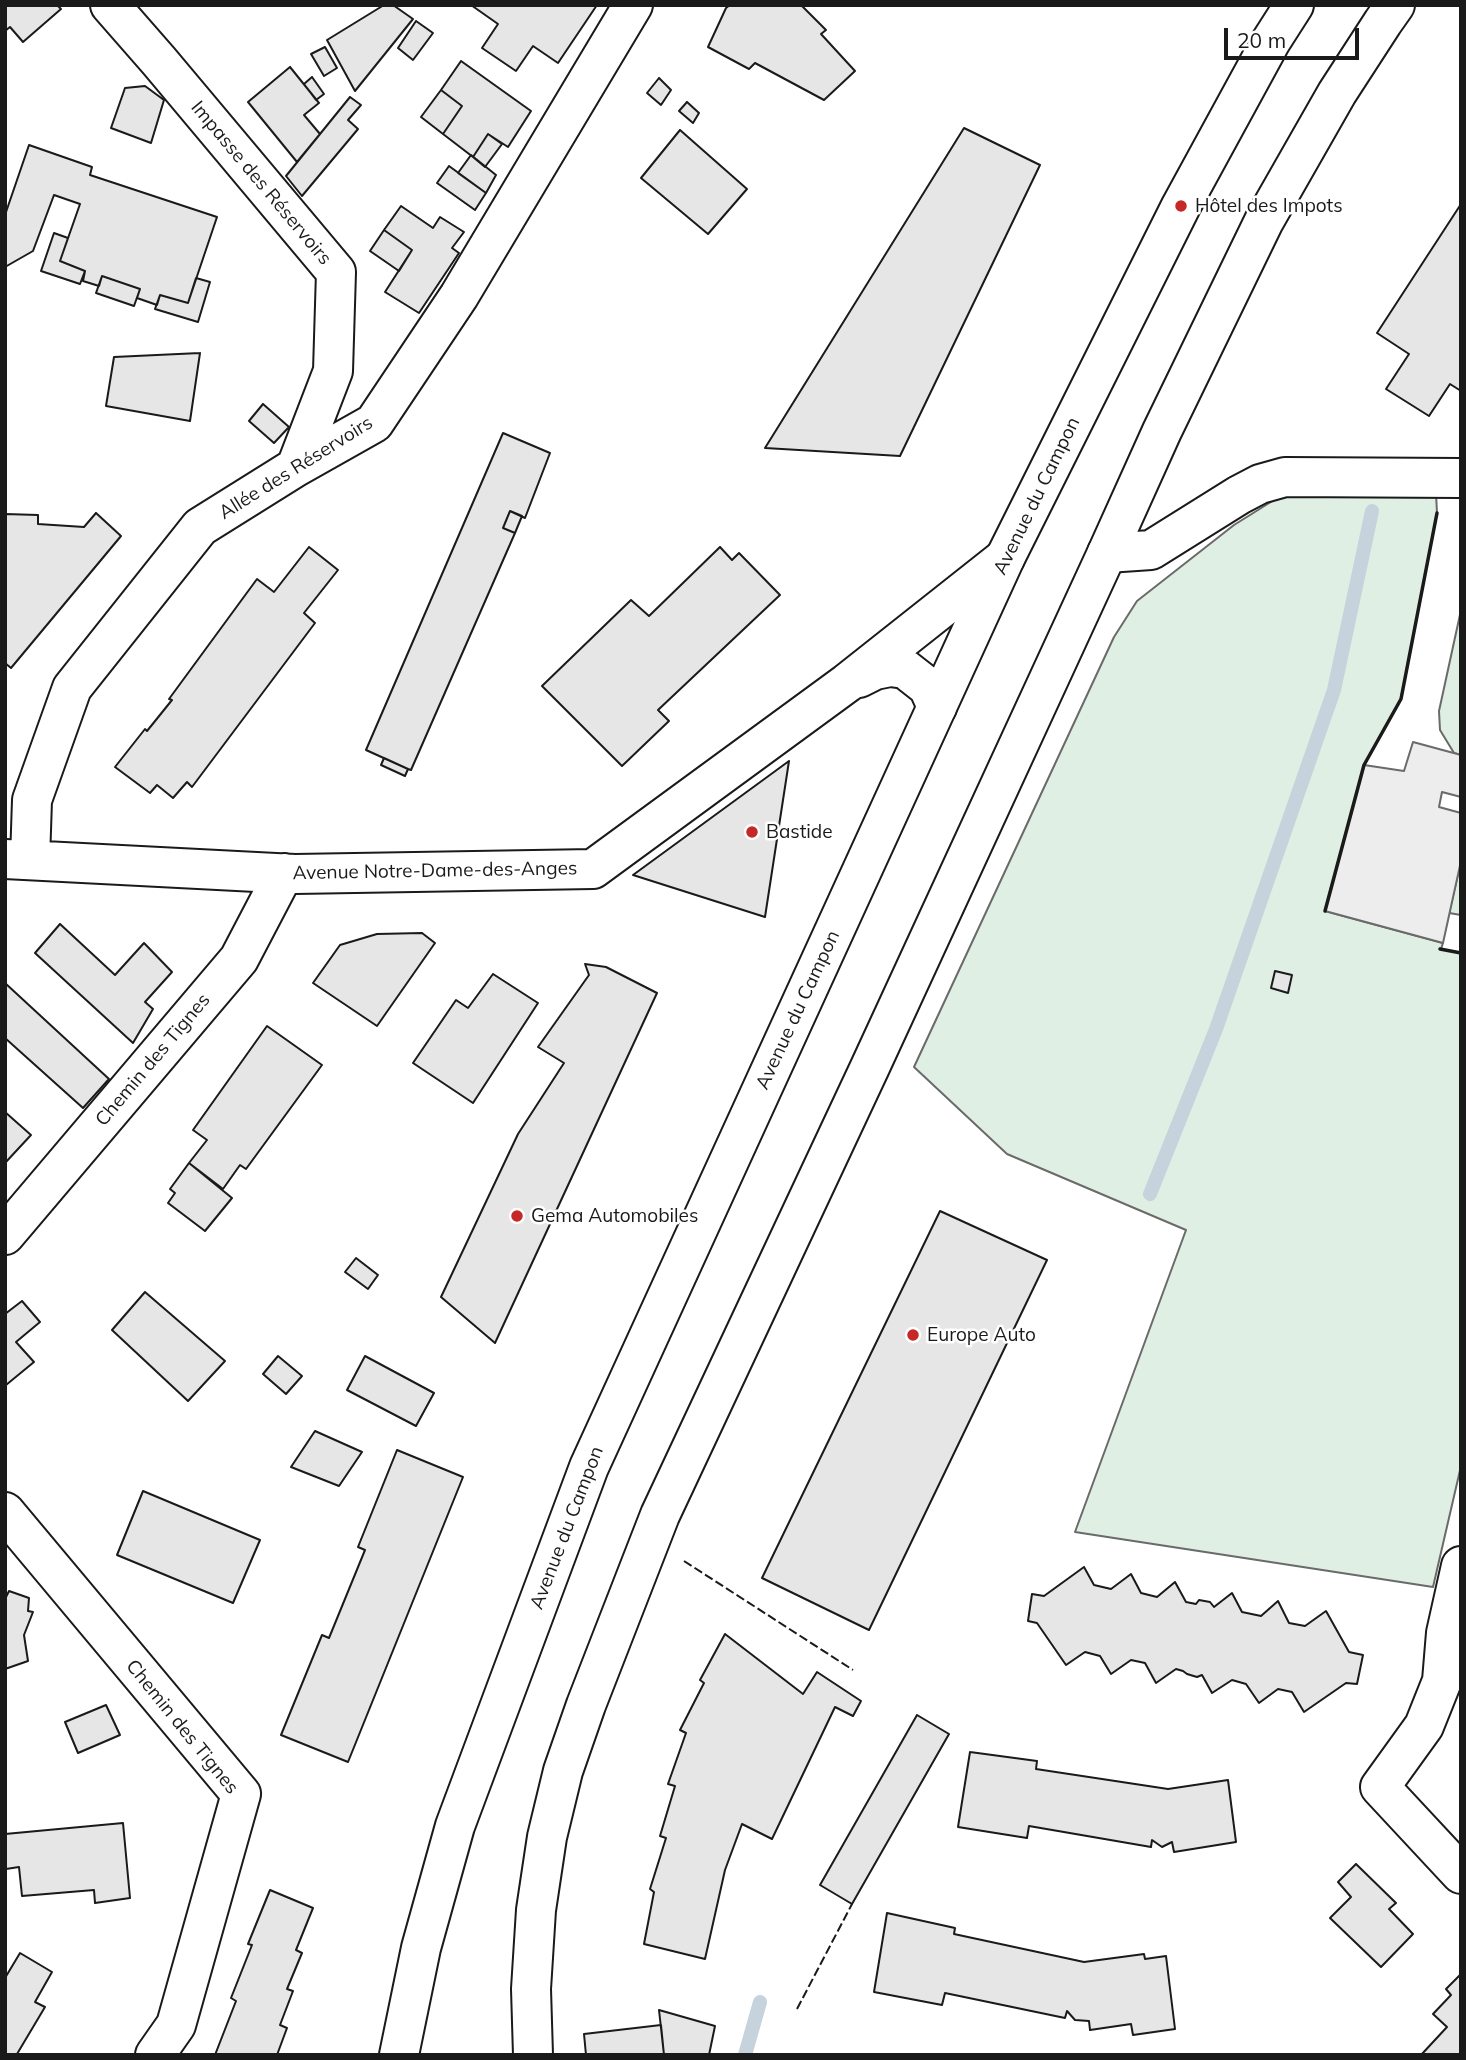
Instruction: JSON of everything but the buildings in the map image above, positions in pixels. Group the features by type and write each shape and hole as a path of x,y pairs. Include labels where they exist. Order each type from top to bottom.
{"street":[{"name":"Impasse des Réservoirs","path":"110,5 335,272 333,371 296,467"},
{"name":"Allée des Réservoirs","path":"17,860 32,800 72,688 200,527 296,467 374,423 459,296 633,5"},
{"name":"Avenue du Campon","path":"399,2055 421,1948 455,1826 589,1467 1005,558 1181,206 1271,41 1294,5"},
{"path":"533,2055 531,1989 536,1910 547,1837 563,1771 586,1705 660,1516 1162,430 1265,221 1337,93 1395,5"},
{"path":"1107,553 1151,550 1239,495 1260,484 1285,477 1461,478"},
{"name":"Avenue Notre-Dame-des-Anges","path":"17,860 284,873 593,869 847,683 1005,558"},
{"name":"Avenue Notre-Dame-des-Anges","path":"847,683 882,668 905,669 928,687 937,707"},
{"name":"Chemin des Tignes","path":"5,1235 239,959 284,873"},
{"name":"Chemin des Tignes","path":"5,1512 241,1794 176,2025 155,2055"},
{"path":"1461,1566 1446,1633 1443,1681 1424,1726 1380,1787 1461,1874"}],"green space":[{"path":"1436,493 1437,513 1401,699 1364,765 1325,911 1443,943 1441,949 1461,953 1461,1466 1433,1587 1075,1532 1186,1230 1007,1154 914,1067 1114,637 1137,601 1234,525 1282,495"},
{"path":"1461,610 1461,755 1454,753 1440,730 1439,711"},
{"path":"1461,861 1461,915 1449,913"}],"shaded area":[{"path":"1413,742 1461,755 1461,797 1442,792 1439,807 1461,813 1461,861 1443,943 1325,911 1364,765 1404,771"}],"waterway":[{"path":"1150,1194 1216,1029 1334,690 1372,511"},
{"path":"745,2055 760,2002"}],"fence":[{"path":"684,1561 853,1670"},
{"path":"797,2009 852,1904"}],"wall":[{"path":"1325,911 1364,765 1401,699 1437,513"},
{"path":"1440,949 1461,953"}],"place":[{"name":"Hôtel des Impots","path":"1181,206"},
{"name":"Bastide","path":"752,832"},
{"name":"Gema Automobiles","path":"517,1216"},
{"name":"Europe Auto","path":"913,1335"}]}
